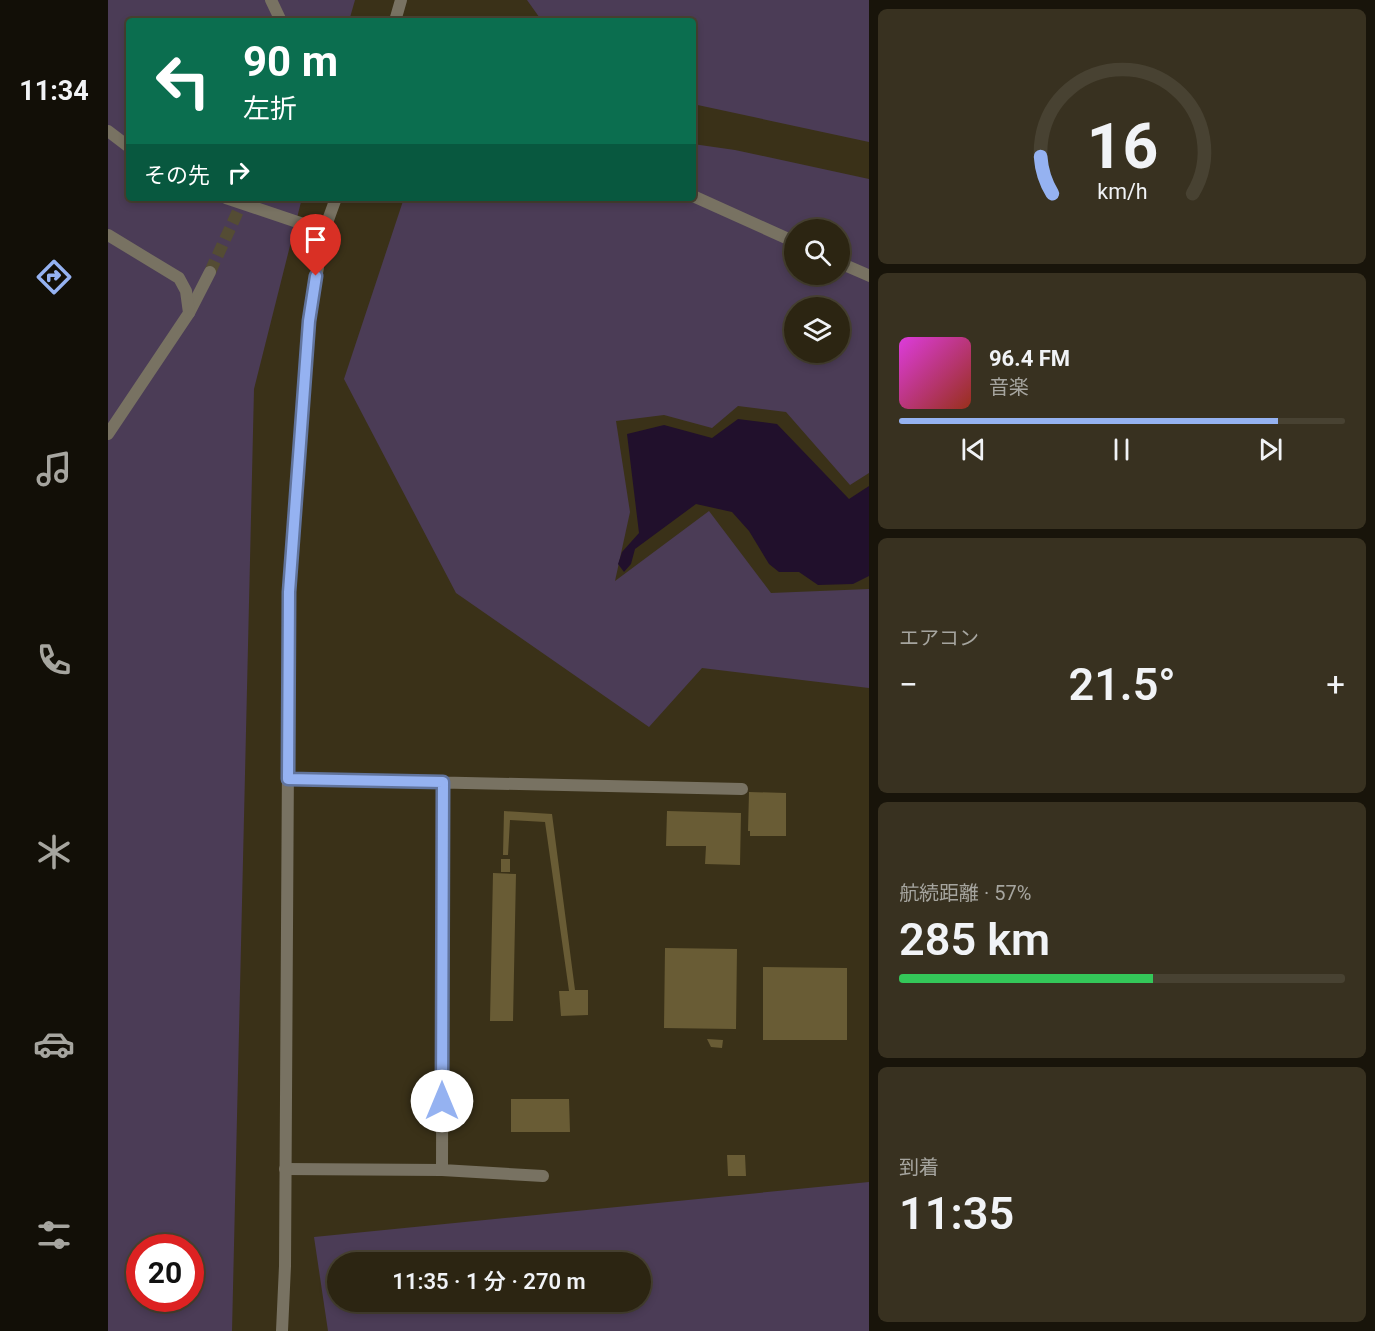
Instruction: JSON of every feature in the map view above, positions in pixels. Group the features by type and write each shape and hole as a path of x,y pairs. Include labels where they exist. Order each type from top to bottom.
{"street":[{"path":"271,0 280,18"},
{"path":"396,18 401,0"},
{"path":"110,138 126,146"},
{"path":"696,197 784,237"},
{"path":"235,201 324,231"},
{"path":"282,1331 289,592 309,321 324,231 335,201"},
{"path":"108,235 179,278 186,291 189,313"},
{"path":"850,267 869,276"},
{"path":"108,434 189,313 210,272"},
{"path":"288,779 742,789"},
{"path":"442,1170 443,782"},
{"path":"285,1169 442,1170 543,1176"}],"shaded area":[{"path":"108,0 355,0 350,18 126,18 126,201 301,201 254,389 232,1331 108,1331"},
{"path":"527,0 869,0 869,142 696,105 696,18 540,18"},
{"path":"696,144 735,150 869,179 869,473 850,485 786,412 738,406 712,428 664,415 616,421 630,512 615,581 709,511 771,593 869,589 869,688 702,668 649,727 456,593 344,379 403,201 696,201"},
{"path":"738,419 777,424 849,499 869,486 869,576 853,584 818,585 799,572 779,572 769,564 749,531 732,512 696,504 635,549 631,564 624,572 618,564 622,552 639,533 627,434 664,425 712,438"},
{"path":"869,1182 869,1331 328,1331 314,1237"}],"building":[{"path":"749,792 786,793 786,836 750,836 750,831 748,831"},
{"path":"504,811 552,814 575,990 588,990 588,1015 561,1016 559,991 569,991 545,822 510,820 508,855 503,855"},
{"path":"667,811 741,813 740,865 705,864 706,846 666,846"},
{"path":"501,859 510,859 510,872 501,872"},
{"path":"493,873 516,874 513,1021 490,1021"},
{"path":"665,948 737,949 736,1029 664,1028"},
{"path":"763,967 847,968 847,1040 763,1040"},
{"path":"707,1039 723,1040 722,1048 711,1047"},
{"path":"511,1099 569,1099 570,1132 511,1132"},
{"path":"727,1155 745,1155 746,1176 728,1176"}],"tunnel":[{"path":"210,272 243,201"}],"route":[{"path":"316,276 309,321 289,592 288,779 443,782 442,1101"}]}
